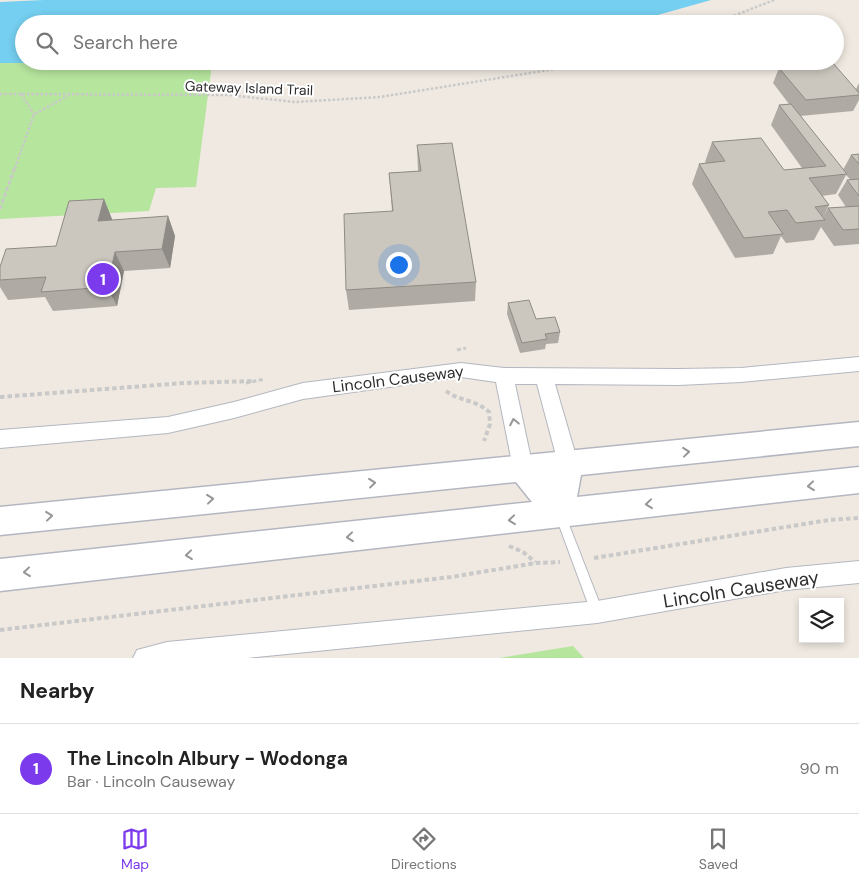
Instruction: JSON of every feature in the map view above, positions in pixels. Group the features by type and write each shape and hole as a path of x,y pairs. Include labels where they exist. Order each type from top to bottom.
{"main road":[{"path":"0,521 859,434"},
{"path":"560,514 568,463"},
{"path":"523,468 560,514"},
{"path":"0,575 859,480"}],"street":[{"name":"Lincoln Causeway","path":"0,439 168,424 234,410 303,390 461,370 504,376 679,377 741,375 859,364"},
{"path":"504,376 523,468"},
{"path":"544,376 568,463"},
{"name":"Lincoln Causeway","path":"145,658 167,654 597,612 786,579 859,572"}],"lane":[{"path":"560,514 597,612"}],"path":[{"path":"736,15 774,0"},
{"name":"Gateway Island Trail","path":"0,94 229,95 295,102 380,98 548,70"},
{"path":"21,94 34,114"},
{"path":"0,209 34,114 70,95"},
{"path":"447,351 466,348"},
{"path":"432,373 450,395 459,400 482,405 488,410 490,418 484,441"},
{"path":"0,397 184,383 245,382 274,378"},
{"path":"0,630 451,577 536,563 578,561 829,520 859,518"},
{"path":"503,543 523,552 536,563"}],"green space":[{"path":"0,63 15,63 15,70 211,70 196,187 156,188 149,211 0,219"},
{"path":"573,646 584,658 499,658"}],"water":[{"path":"44,0 711,0 658,15 15,15 15,63 0,63 0,2"}],"building":[{"path":"781,70 839,70 859,93 859,95 806,100"},
{"path":"791,104 847,174 809,178 829,205 815,207 825,220 796,223 787,210 768,212 783,234 744,238 699,164 725,161 712,142 761,138 784,170 826,166 779,105"},
{"path":"452,143 476,282 346,290 344,214 393,211 389,173 421,171 417,145"},
{"path":"859,154 859,164 851,155"},
{"path":"859,179 859,196 847,180"},
{"path":"104,199 98,221 168,216 162,249 115,252 107,287 41,292 46,277 0,280 0,267 6,249 56,246 69,201"},
{"path":"859,206 859,229 843,230 828,208"},
{"path":"529,300 536,319 555,317 560,332 545,334 547,339 522,343 508,303"}],"place":[{"name":"The Lincoln Albury - Wodonga","path":"103,279"}]}
